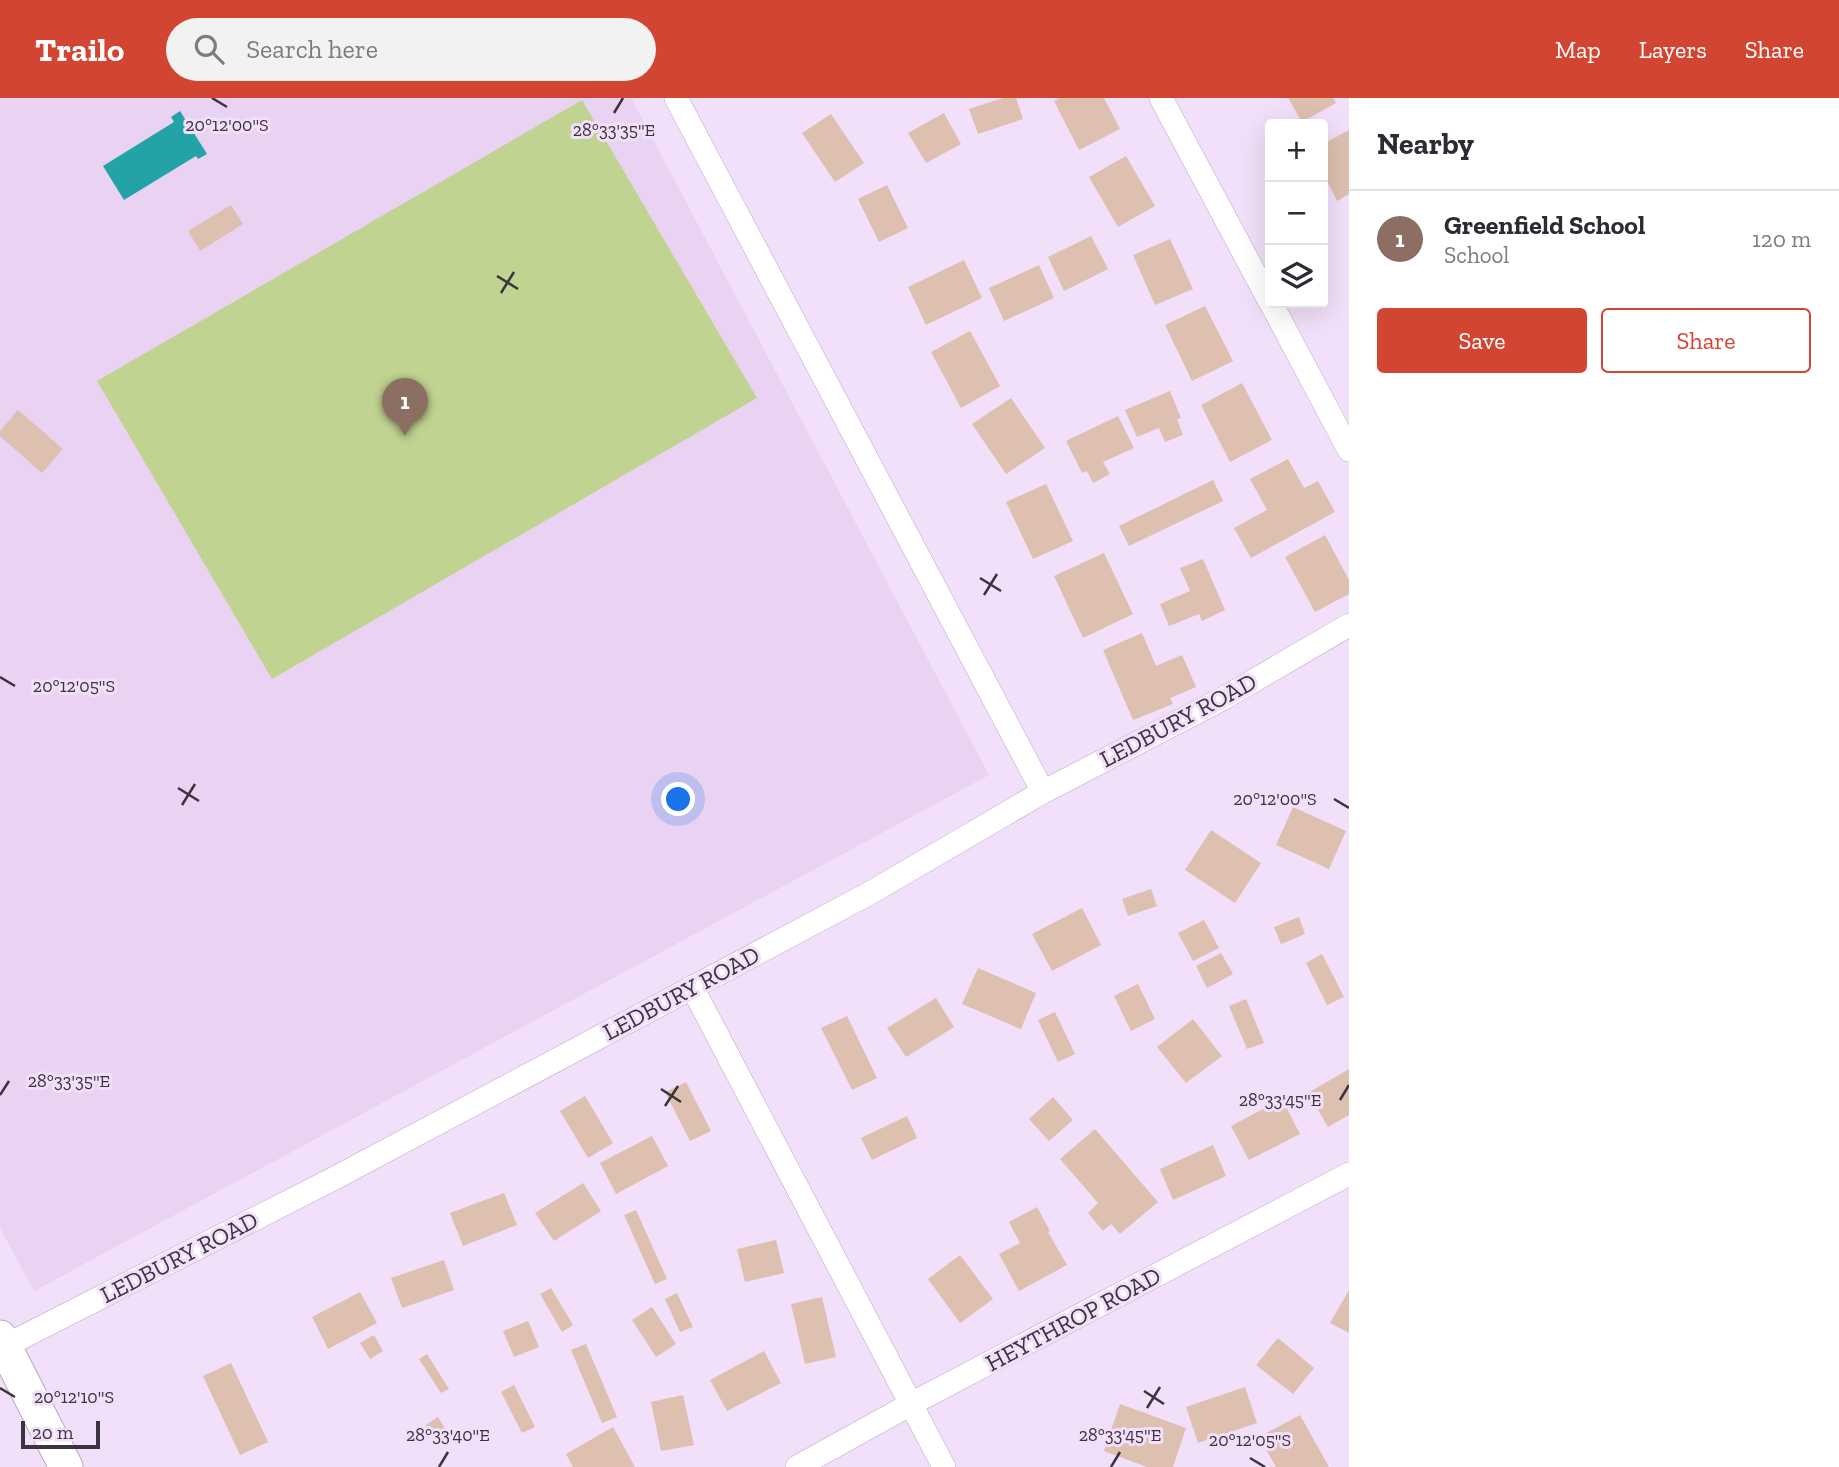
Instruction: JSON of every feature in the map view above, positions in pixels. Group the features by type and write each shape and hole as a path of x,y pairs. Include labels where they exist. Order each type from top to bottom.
{"main road":[{"path":"2,1342 66,1467"}],"street":[{"path":"676,98 1043,792"},
{"path":"1161,98 1265,293"},
{"path":"1273,308 1349,450"},
{"name":"LEDBURY ROAD","path":"2,1342 333,1179 692,988 870,893 1043,792 1224,698 1349,625"},
{"path":"692,988 944,1467"},
{"name":"HEYTHROP ROAD","path":"797,1467 911,1404 1349,1174"}],"shaded area":[{"path":"0,98 631,98 989,775 34,1291 0,1228"},
{"path":"582,100 757,398 272,679 97,381"},
{"path":"180,111 207,154 198,159 196,156 124,200 103,166 174,122 171,117"}],"building":[{"path":"1003,98 1016,98 1023,119 978,134 969,109"},
{"path":"1060,98 1104,98 1120,129 1079,150 1054,101"},
{"path":"1288,98 1333,98 1336,103 1307,119 1300,119"},
{"path":"944,113 961,144 926,163 908,133"},
{"path":"831,114 864,163 835,182 802,133"},
{"path":"1349,130 1349,194 1337,201 1328,183 1328,141"},
{"path":"1126,156 1155,206 1118,227 1089,177"},
{"path":"887,185 908,228 879,242 858,199"},
{"path":"231,205 243,224 200,251 188,231"},
{"path":"1091,236 1108,269 1064,291 1048,257"},
{"path":"1170,239 1193,289 1155,305 1133,255"},
{"path":"964,260 982,298 926,325 908,287"},
{"path":"1039,265 1054,298 1004,321 989,288"},
{"path":"1205,306 1233,361 1192,381 1165,325"},
{"path":"970,331 1000,386 961,408 931,352"},
{"path":"1242,383 1272,440 1230,462 1201,405"},
{"path":"1170,391 1181,418 1177,419 1183,435 1165,442 1159,428 1137,437 1125,410"},
{"path":"1011,398 1045,448 1006,474 972,424"},
{"path":"18,410 63,449 42,473 0,436 0,431"},
{"path":"1118,416 1134,448 1103,462 1110,474 1093,483 1087,471 1082,473 1066,441"},
{"path":"1288,459 1304,488 1318,481 1335,512 1251,558 1234,528 1267,510 1250,479"},
{"path":"1213,480 1223,501 1129,546 1119,526"},
{"path":"1046,484 1073,541 1033,559 1006,502"},
{"path":"1325,535 1349,580 1349,594 1315,612 1285,557"},
{"path":"1104,553 1133,614 1083,638 1054,576"},
{"path":"1203,559 1225,610 1202,621 1199,614 1169,626 1160,604 1190,591 1180,568"},
{"path":"1142,633 1156,666 1182,655 1196,687 1170,698 1173,704 1133,720 1103,650"},
{"path":"1293,807 1346,831 1329,869 1276,845"},
{"path":"1211,830 1261,863 1235,903 1185,870"},
{"path":"1151,889 1157,906 1128,916 1122,899"},
{"path":"1082,908 1101,945 1052,971 1032,934"},
{"path":"1299,917 1305,934 1281,944 1274,927"},
{"path":"1204,920 1219,948 1193,961 1178,933"},
{"path":"1221,953 1233,974 1207,988 1196,966"},
{"path":"1322,954 1344,997 1327,1005 1306,963"},
{"path":"978,968 1036,993 1021,1029 962,1004"},
{"path":"1138,984 1155,1019 1131,1031 1114,996"},
{"path":"936,998 954,1027 906,1057 887,1028"},
{"path":"1246,999 1264,1043 1247,1049 1229,1006"},
{"path":"1055,1012 1075,1054 1058,1062 1038,1020"},
{"path":"847,1016 877,1078 852,1090 821,1028"},
{"path":"1193,1019 1222,1056 1186,1083 1157,1047"},
{"path":"1349,1069 1349,1115 1328,1127 1308,1093"},
{"path":"686,1082 711,1131 690,1141 665,1092"},
{"path":"585,1096 613,1143 588,1158 560,1111"},
{"path":"1053,1097 1073,1120 1049,1141 1029,1119"},
{"path":"1282,1099 1300,1134 1249,1160 1231,1126"},
{"path":"907,1116 917,1138 872,1160 861,1138"},
{"path":"1095,1129 1158,1202 1120,1234 1111,1224 1103,1231 1088,1213 1098,1203 1060,1159"},
{"path":"652,1136 668,1166 616,1194 600,1163"},
{"path":"1213,1145 1226,1176 1173,1200 1160,1169"},
{"path":"583,1183 601,1211 554,1241 535,1213"},
{"path":"504,1193 517,1225 463,1246 450,1213"},
{"path":"1037,1207 1067,1265 1019,1291 999,1254 1020,1243 1009,1222"},
{"path":"636,1210 667,1279 655,1284 624,1215"},
{"path":"776,1240 784,1273 745,1282 737,1249"},
{"path":"960,1255 993,1299 960,1323 928,1279"},
{"path":"444,1260 454,1290 402,1308 391,1278"},
{"path":"551,1288 573,1325 562,1332 540,1294"},
{"path":"1349,1290 1349,1333 1330,1323"},
{"path":"360,1292 377,1323 328,1349 312,1317"},
{"path":"677,1293 693,1327 680,1332 665,1299"},
{"path":"822,1297 836,1357 805,1364 791,1304"},
{"path":"652,1307 676,1344 656,1357 632,1320"},
{"path":"528,1321 539,1347 514,1357 503,1331"},
{"path":"374,1335 383,1351 370,1359 360,1343"},
{"path":"1278,1338 1314,1368 1293,1394 1256,1365"},
{"path":"586,1344 617,1417 602,1423 571,1350"},
{"path":"764,1351 781,1383 727,1411 710,1380"},
{"path":"427,1354 449,1389 441,1393 419,1359"},
{"path":"231,1363 268,1442 240,1455 203,1376"},
{"path":"514,1385 535,1427 522,1433 501,1392"},
{"path":"1245,1387 1257,1423 1198,1443 1186,1407"},
{"path":"683,1395 694,1445 661,1451 651,1402"},
{"path":"1120,1404 1186,1428 1173,1467 1147,1467 1104,1451"},
{"path":"1300,1415 1329,1467 1276,1467 1259,1437"},
{"path":"438,1417 450,1437 437,1444 426,1425"},
{"path":"613,1427 635,1467 573,1467 566,1454"}],"place":[{"name":"Greenfield School","path":"405,436"}]}
